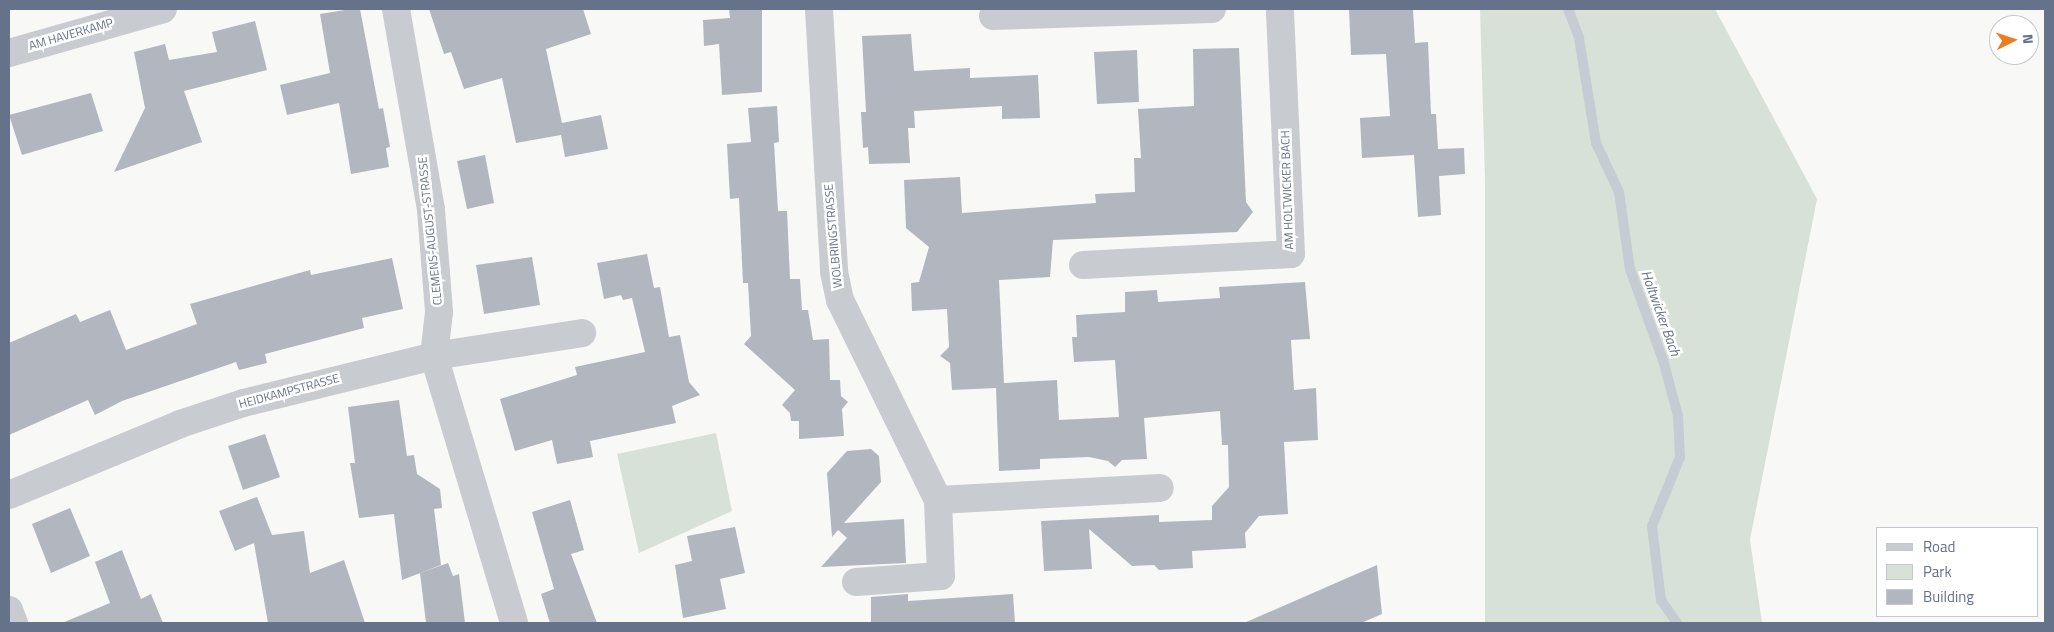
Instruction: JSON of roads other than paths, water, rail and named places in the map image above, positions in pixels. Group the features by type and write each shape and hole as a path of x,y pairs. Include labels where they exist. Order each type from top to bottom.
{"street":[{"name":"AM HAVERKAMP","path":"9,52 78,20 163,9"},
{"name":"CLEMENS-AUGUST-STRASSE","path":"396,9 430,210 439,312 434,356 514,623"},
{"name":"WOLBRINGSTRASSE","path":"819,9 834,272 840,300 938,500 941,576 856,582"},
{"path":"992,16 1212,9"},
{"name":"AM HOLTWICKER BACH","path":"1083,265 1291,254 1280,9"},
{"name":"HEIDKAMPSTRASSE","path":"9,496 90,460 234,406 313,384 434,356 582,333"},
{"path":"938,500 1160,488"},
{"path":"9,610 14,623"}],"waterway":[{"name":"Holtwicker Bach","path":"1568,9 1579,38 1596,143 1619,192 1630,269 1663,360 1678,416 1680,457 1652,526 1661,600 1677,623"}]}
